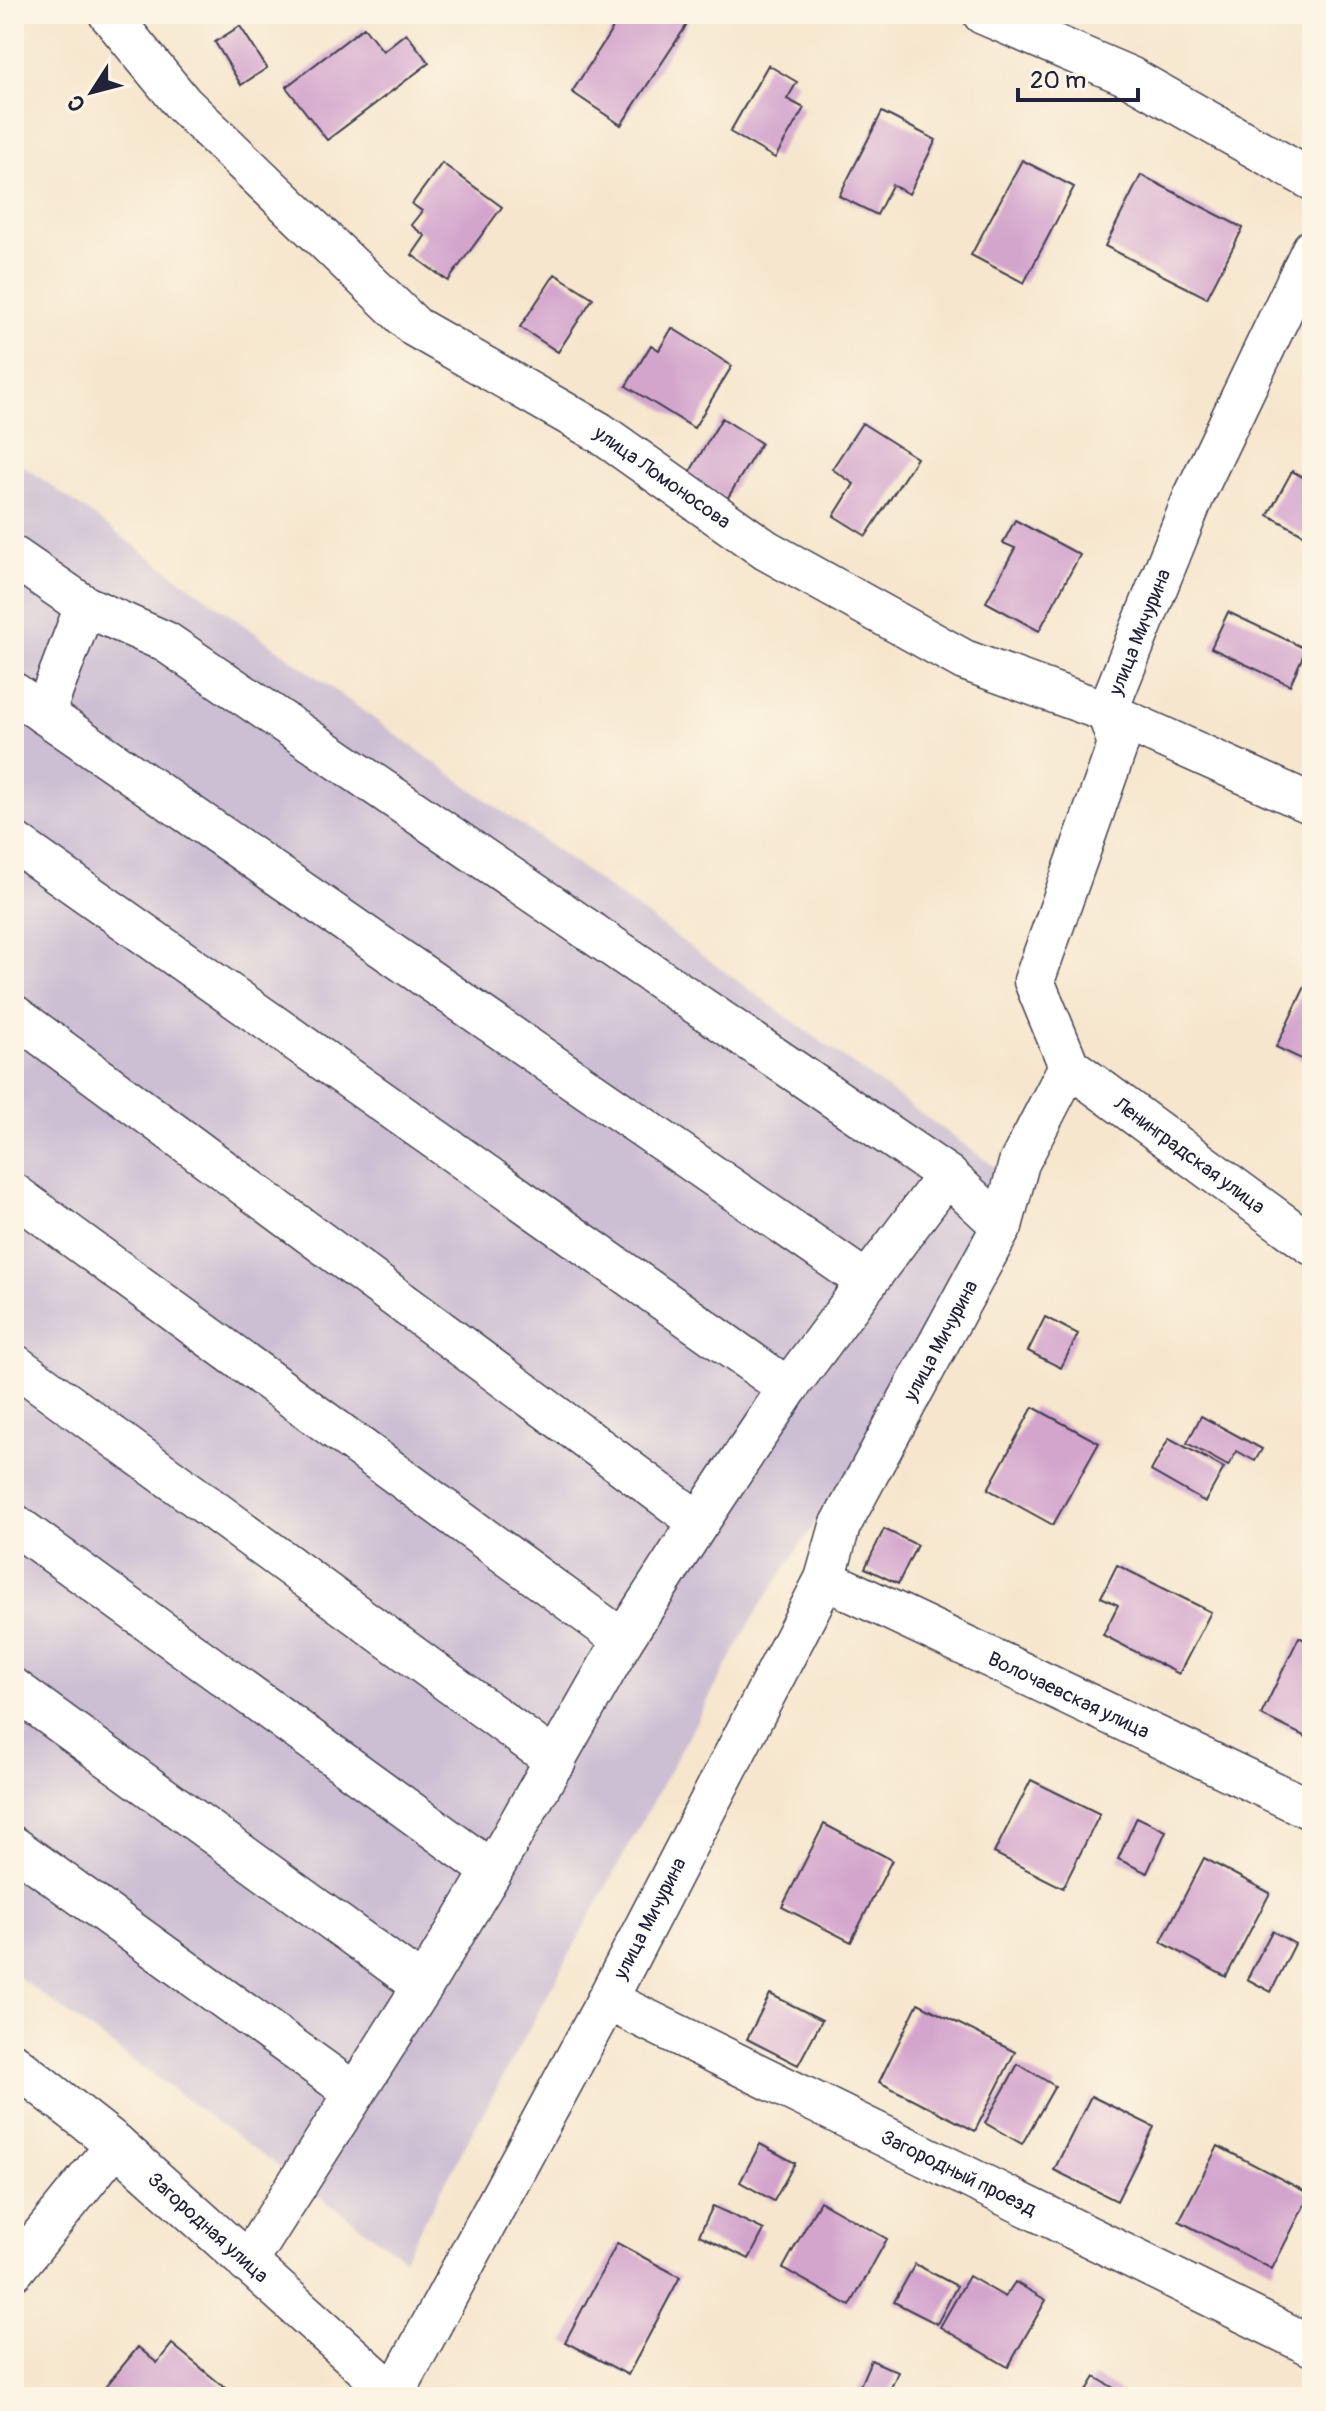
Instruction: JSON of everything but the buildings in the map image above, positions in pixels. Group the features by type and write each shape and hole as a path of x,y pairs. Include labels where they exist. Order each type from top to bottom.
{"street":[{"name":"улица Ломоносова","path":"109,14 183,104 415,327 599,432 766,550 964,660 1107,712 1312,804"},
{"path":"983,14 1130,77 1312,180"},
{"name":"улица Мичурина","path":"394,2395 607,2000 825,1579 840,1526 1002,1226 1019,1163 1069,1066 1034,981 1118,744 1107,712 1194,496 1312,249"},
{"path":"14,557 85,606 166,642 947,1175 1002,1226"},
{"path":"85,606 29,704 867,1282"},
{"path":"14,842 788,1388"},
{"path":"14,1015 699,1522"},
{"name":"Ленинградская улица","path":"1069,1066 1312,1245"},
{"path":"247,2263 423,1986 556,1761 623,1640 788,1388 947,1175"},
{"path":"14,1194 623,1640"},
{"path":"14,1364 556,1761"},
{"path":"14,1524 492,1871"},
{"name":"Волочаевская улица","path":"825,1579 1312,1810"},
{"path":"14,1689 423,1986"},
{"path":"14,1847 355,2093"},
{"name":"Загородный проезд","path":"607,2000 1312,2346"},
{"name":"Загородная улица","path":"14,2064 116,2144 394,2395"},
{"path":"14,2270 116,2144"}],"shaded area":[{"path":"14,459 1009,1177 858,1458 755,1614 404,2258 14,1974"}]}
